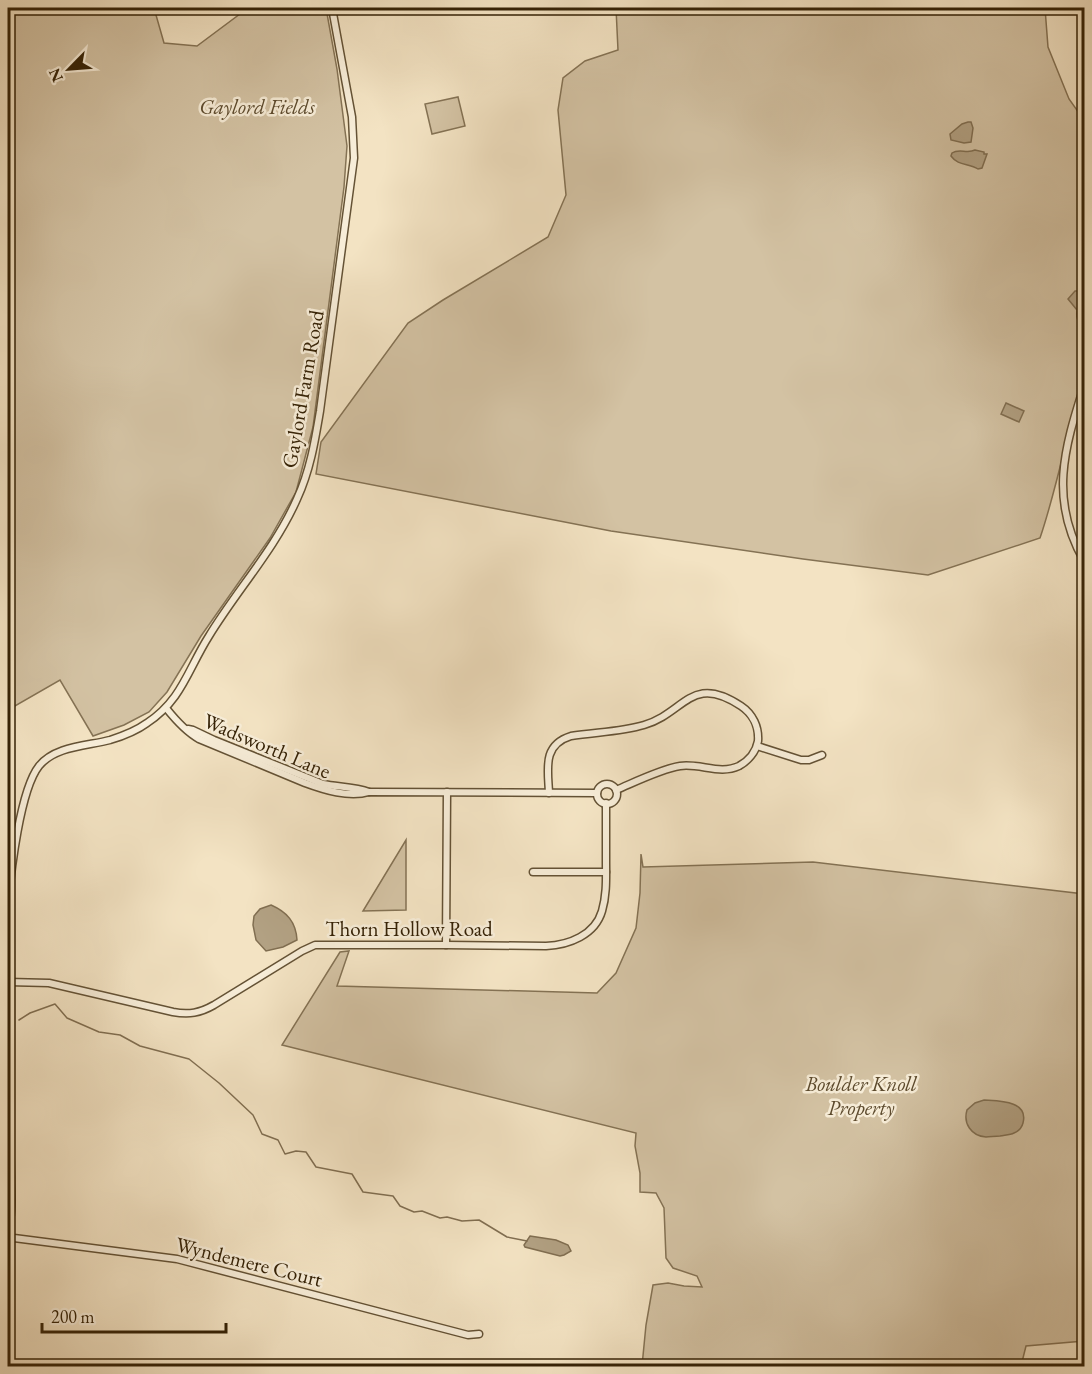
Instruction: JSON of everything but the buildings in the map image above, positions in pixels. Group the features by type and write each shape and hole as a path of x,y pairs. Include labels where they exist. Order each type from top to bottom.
{"street":[{"name":"Gaylord Farm Road","path":"8,903 22,812 34,774 44,760 59,752 124,735 146,724 166,708 184,683 219,618 279,534 297,498 315,442 354,158 352,117 332,8"},
{"path":"1084,386 1067,445 1063,498 1065,515 1084,561"},
{"path":"549,793 549,754 559,742 571,736 645,725 660,719 684,700 704,693 720,695 747,710 752,716 758,737 757,746 754,753 743,763 723,770 680,766 616,790"},
{"name":"Wadsworth Lane","path":"166,708 188,729 191,735 322,789 340,793 597,793"},
{"path":"757,746 801,760 809,760 822,755"},
{"path":"604,784 610,784 616,790 615,799 610,803 599,799 597,793 604,784"},
{"path":"446,945 447,792"},
{"name":"Thorn Hollow Road","path":"8,982 49,983 182,1014 191,1014 214,1005 315,945 558,946 570,943 586,933 600,916 604,900 606,872 606,803"},
{"path":"533,872 606,872"},
{"path":"8,1068 11,1198 8,1229"},
{"name":"Wyndemere Court","path":"8,1236 177,1259 468,1335 479,1334"}],"green space":[{"name":"Gaylord Fields","path":"8,8 154,8 164,43 197,46 248,8 326,8 347,146 344,187 313,427 296,492 270,538 201,636 167,692 149,712 124,725 93,736 60,680 8,710"},
{"path":"616,8 1045,8 1048,47 1069,99 1084,120 1084,374 1040,538 928,575 611,531 316,474 321,442 408,323 548,237 566,195 558,110 563,78 585,61 618,50"},
{"path":"458,97 465,126 432,134 425,104"},
{"path":"406,840 406,910 363,911"},
{"name":"Boulder Knoll Property","path":"641,854 643,867 813,862 1084,894 1084,1341 1026,1346 1021,1366 642,1366 653,1285 668,1283 702,1287 697,1276 673,1268 666,1258 664,1208 656,1193 640,1192 640,1173 635,1146 636,1133 282,1045 340,952 349,951 337,986 597,993 616,973 636,928"}],"shaded area":[{"path":"971,122 973,128 971,142 951,140 950,134"},
{"path":"975,150 987,154 982,168 978,169 960,163 951,156 955,152"},
{"path":"1084,289 1083,325 1077,319 1077,310 1068,299 1075,291"},
{"path":"1006,403 1024,411 1019,422 1001,414"},
{"path":"271,905 290,918 297,940 283,947 266,951 256,940 253,925 254,916 260,909"},
{"path":"984,1100 1011,1103 1017,1106 1024,1115 1020,1129 1011,1134 988,1137 972,1131 966,1120 967,1110 975,1103"},
{"path":"530,1236 556,1240 568,1245 571,1251 560,1256 525,1247"}],"waterway":[{"path":"19,1020 30,1013 55,1004 67,1018 99,1032 120,1035 140,1046 189,1059 253,1115 262,1134 278,1140 285,1154 296,1151 306,1152 316,1167 352,1174 363,1192 393,1196 400,1206 414,1212 422,1211 440,1218 447,1217 462,1221 479,1220 507,1237 527,1241"}]}
